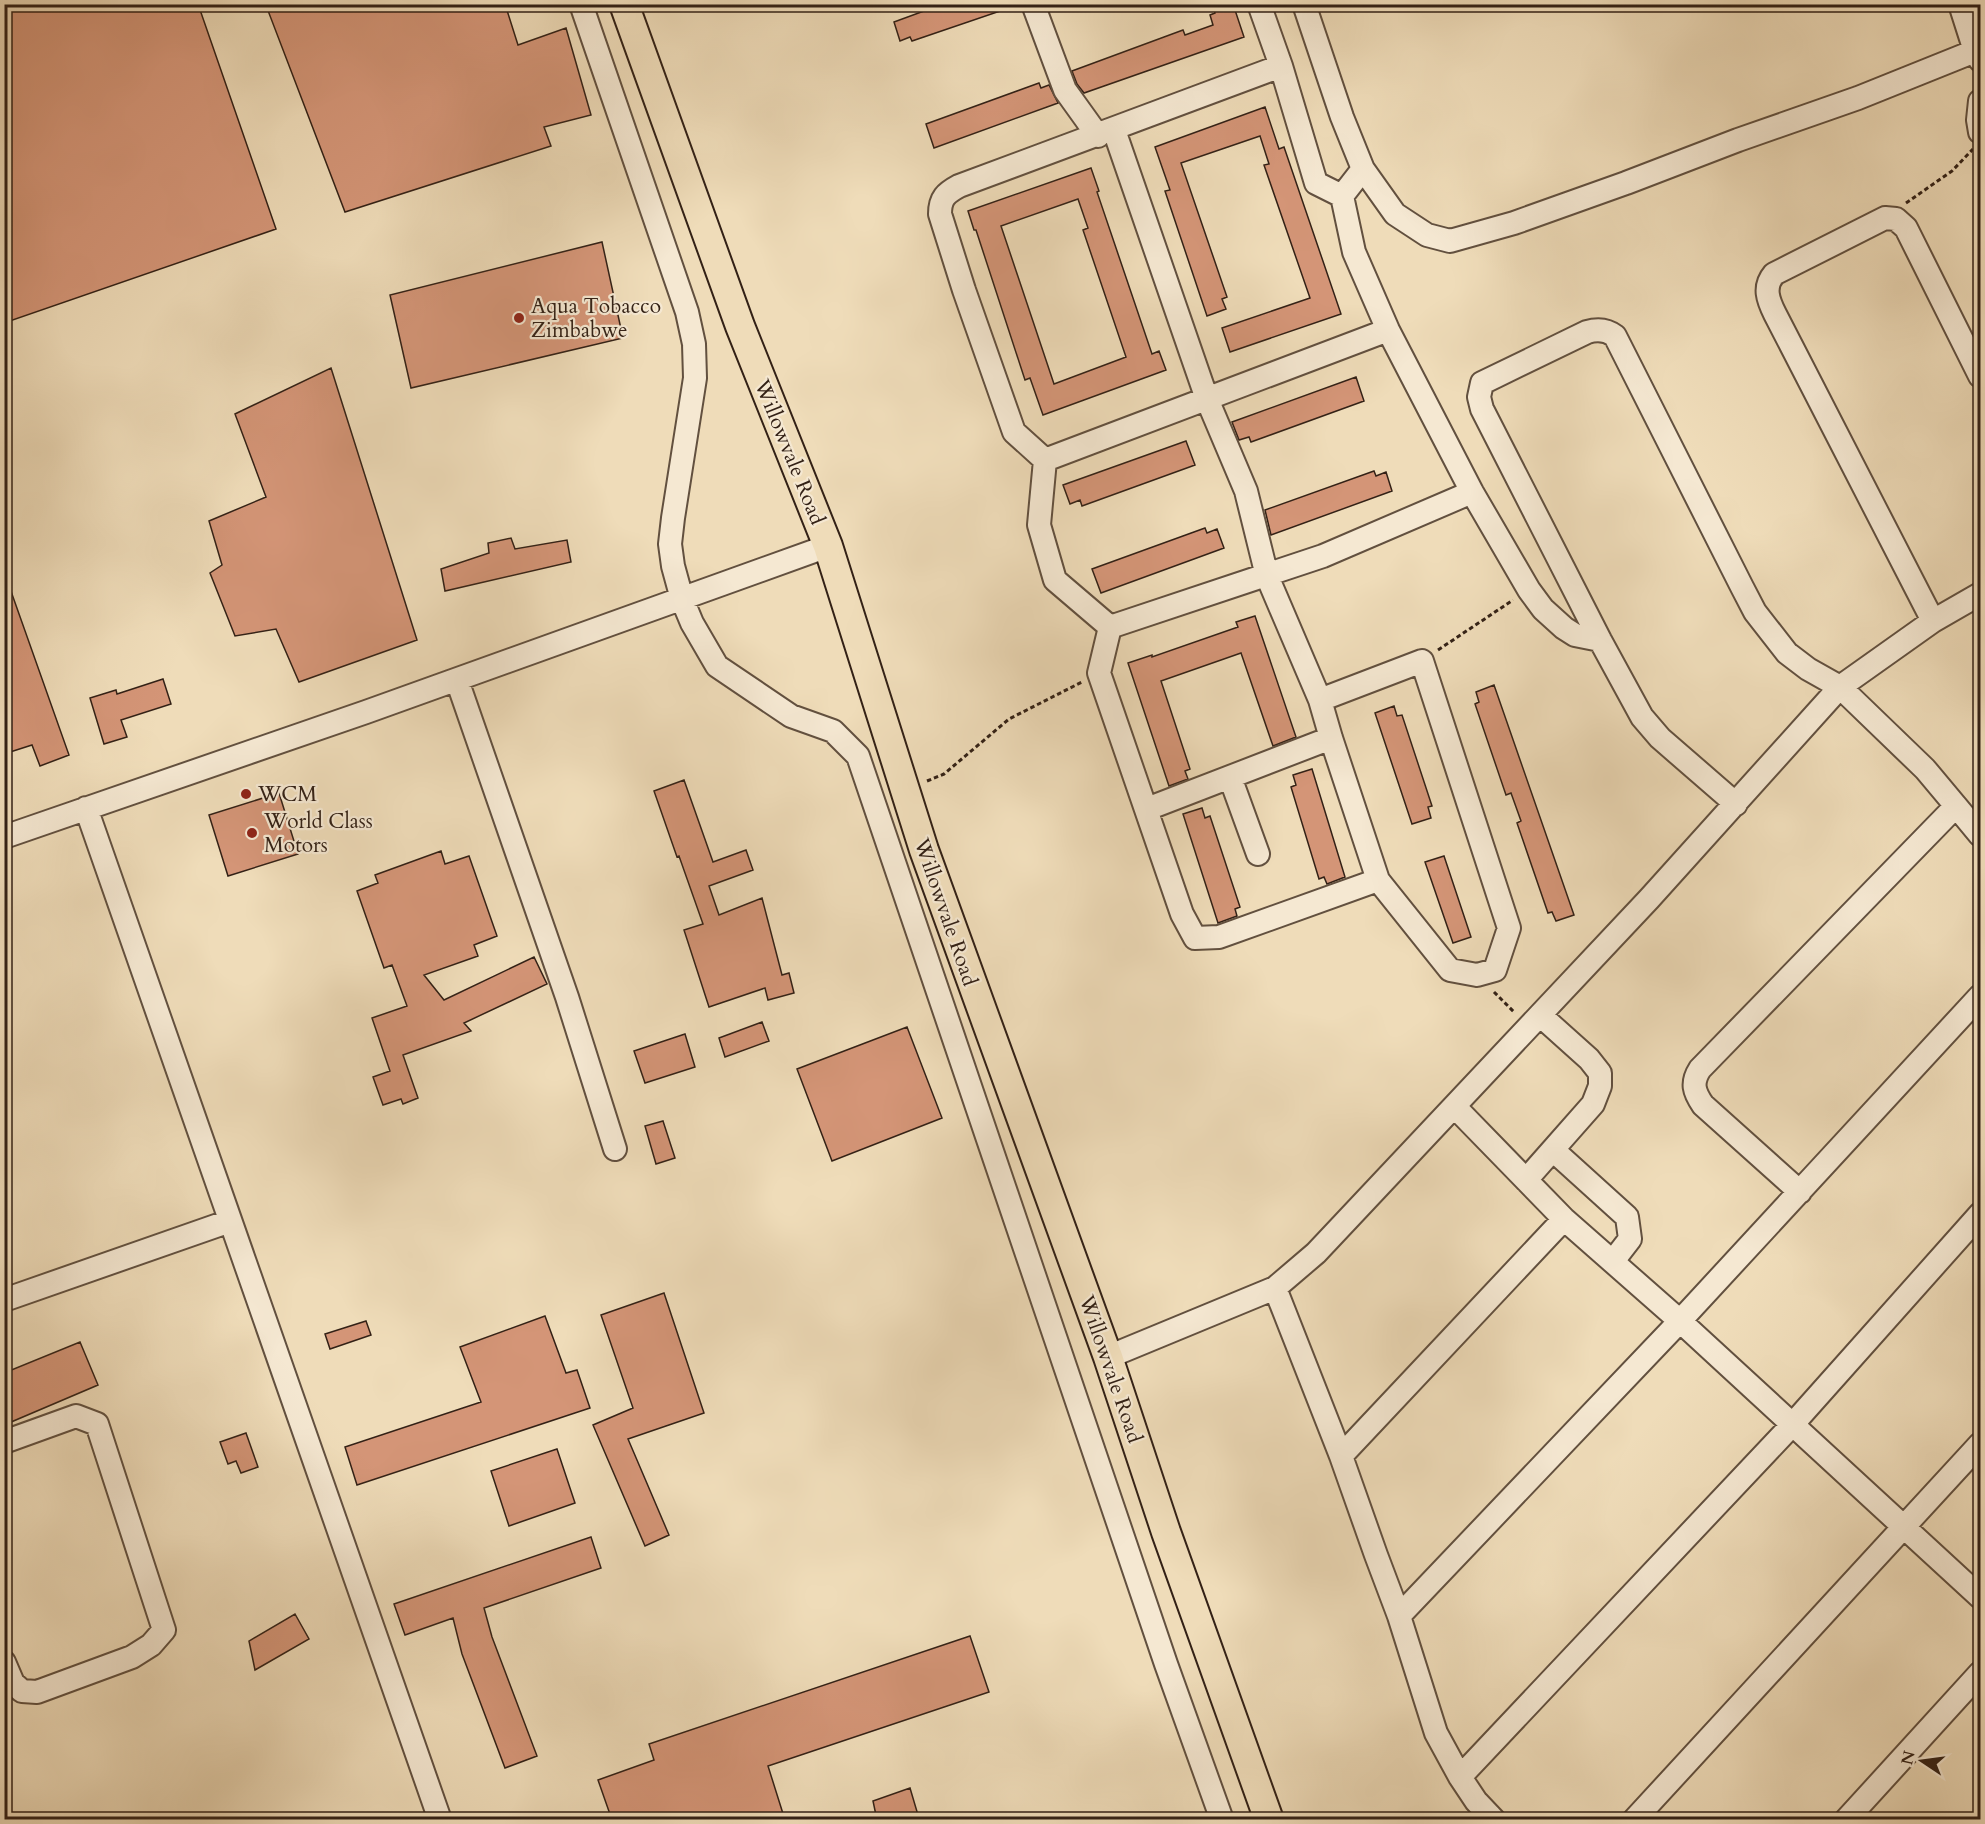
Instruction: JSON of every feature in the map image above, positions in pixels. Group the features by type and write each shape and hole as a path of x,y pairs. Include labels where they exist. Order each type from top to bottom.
{"main road":[{"name":"Willowvale Road","path":"624,4 740,326 828,546 924,850 1108,1357 1166,1532 1269,1820"}],"street":[{"path":"580,4 687,312 694,344 695,378 670,544 682,599 692,623 717,666 791,716 833,731 858,756 1166,1664 1222,1820"},
{"path":"1033,4 1065,90 1106,133 1207,399 1246,491 1267,576 1320,700 1378,879 1450,970 1477,975 1495,970 1509,928 1422,661 1320,700"},
{"path":"1259,4 1281,66 1316,183 1342,196"},
{"path":"1304,4 1342,117 1363,169 1395,214 1427,235 1450,241 1514,223 1978,55 1960,4"},
{"path":"1045,460 1014,432 940,214 940,204 944,196 959,186 1281,66"},
{"path":"1980,101 1978,120 1980,132"},
{"path":"1363,169 1342,196 1354,252 1388,330 1472,492 1529,590 1543,609 1564,628 1575,635 1600,640"},
{"path":"1933,621 1768,299 1769,280 1774,274 1885,218 1896,219 1906,228 1980,376"},
{"path":"1045,460 1388,330"},
{"path":"1736,804 1652,730 1642,717 1486,420 1479,397 1482,383 1595,330 1609,332 1615,336 1755,612 1787,653 1808,669 1840,687 1925,769 1980,835"},
{"path":"1045,460 1039,525 1055,580 1110,627"},
{"path":"1110,627 1323,556 1472,492"},
{"path":"4,837 457,680 828,546"},
{"path":"1108,1357 1275,1288 1316,1254 1736,804 1840,687 1933,621 1977,603"},
{"path":"1110,627 1099,673 1182,914 1195,938 1219,937 1378,879"},
{"path":"457,680 567,997 615,1149"},
{"path":"1147,808 1331,738"},
{"path":"1230,777 1258,854"},
{"path":"1800,1192 1703,1105 1695,1094 1695,1076 1956,806"},
{"path":"86,808 440,1820"},
{"path":"1399,1616 1680,1321 1980,996"},
{"path":"1526,1180 1593,1104 1600,1086 1600,1073 1589,1059 1535,1021"},
{"path":"1455,1107 1563,1219 1680,1321 1980,1597"},
{"path":"1554,1150 1628,1217 1630,1239 1613,1262"},
{"path":"1460,1777 1792,1425 1980,1215"},
{"path":"1341,1456 1563,1219"},
{"path":"4,1300 230,1221"},
{"path":"1275,1288 1341,1456 1399,1616 1436,1733 1460,1777 1476,1801 1494,1820"},
{"path":"4,1442 76,1416 97,1424 164,1630 151,1646 132,1657 38,1692 22,1691 13,1683 4,1662"},
{"path":"1634,1820 1980,1444"},
{"path":"1846,1820 1980,1672"}],"path":[{"path":"1885,218 1952,171 1980,142"},
{"path":"1422,661 1529,590"},
{"path":"905,789 944,774 1009,719 1099,673"},
{"path":"1477,975 1535,1021"}],"building":[{"path":"4,4 198,4 276,229 4,323"},
{"path":"276,4 505,4 518,45 566,28 591,115 544,127 551,146 345,212 267,8"},
{"path":"943,4 1012,4 1012,7 912,41 910,37 900,41 894,22"},
{"path":"1212,4 1233,4 1244,37 1084,93 1077,84 1072,71 1183,30 1185,35 1213,25 1210,15 1215,13"},
{"path":"1039,83 1041,88 1049,85 1058,103 934,148 926,124"},
{"path":"1265,107 1279,149 1284,147 1341,314 1230,352 1222,328 1310,298 1264,165 1269,164 1260,136 1181,163 1227,297 1222,299 1226,309 1207,316 1165,191 1170,190 1155,147"},
{"path":"1091,168 1152,354 1159,351 1166,370 1043,415 1030,378 1025,380 968,211","holes":["1078,199 1088,228 1083,230 1126,357 1054,384 1001,226"]},
{"path":"602,242 623,338 411,388 390,295"},
{"path":"331,368 417,640 299,682 276,629 235,636 210,573 222,565 209,521 266,497 235,414"},
{"path":"1356,377 1364,401 1251,442 1249,437 1239,440 1232,422"},
{"path":"1186,441 1195,465 1082,506 1080,500 1070,504 1063,485"},
{"path":"1374,471 1376,476 1386,472 1392,491 1271,535 1265,510"},
{"path":"1205,528 1207,533 1217,529 1224,548 1101,593 1092,569"},
{"path":"511,538 515,549 567,540 571,562 445,591 441,569 489,553 488,543"},
{"path":"7,580 69,755 40,766 32,745 4,754 4,581"},
{"path":"1255,616 1296,737 1273,746 1241,653 1161,681 1190,769 1185,771 1188,779 1169,786 1128,663 1238,627 1236,622"},
{"path":"163,679 171,704 121,720 127,737 104,744 90,698 116,690 117,694"},
{"path":"1494,685 1574,915 1556,921 1552,912 1548,913 1517,823 1521,821 1511,793 1506,795 1475,704 1479,702 1476,692"},
{"path":"1394,706 1397,716 1402,715 1432,806 1428,807 1431,818 1412,824 1375,713"},
{"path":"1312,769 1345,877 1327,884 1324,877 1319,879 1291,787 1296,785 1293,775"},
{"path":"684,780 713,862 746,850 753,870 709,886 719,915 762,898 782,975 789,973 794,993 768,1000 765,988 709,1007 684,930 703,924 654,791"},
{"path":"279,793 298,854 228,876 209,815"},
{"path":"1202,808 1205,818 1210,816 1240,907 1235,909 1237,916 1218,923 1183,814"},
{"path":"441,851 445,864 469,856 497,936 474,945 478,956 424,975 444,1000 534,957 547,984 464,1023 471,1031 403,1055 418,1098 403,1104 401,1099 383,1105 373,1077 390,1071 372,1018 407,1006 392,965 384,968 357,891 378,883 375,875"},
{"path":"1444,856 1471,937 1453,943 1425,862"},
{"path":"762,1022 769,1041 725,1057 719,1038"},
{"path":"907,1027 942,1118 832,1161 797,1069"},
{"path":"685,1034 695,1067 645,1083 634,1051"},
{"path":"663,1121 675,1158 656,1164 645,1126"},
{"path":"664,1293 704,1413 628,1439 669,1535 645,1546 593,1425 633,1408 601,1315"},
{"path":"545,1316 566,1373 577,1370 590,1408 357,1485 345,1447 481,1402 460,1347"},
{"path":"366,1321 371,1335 330,1349 325,1334"},
{"path":"80,1342 98,1385 4,1425 4,1373"},
{"path":"246,1433 258,1467 241,1473 236,1461 228,1464 220,1442"},
{"path":"557,1449 575,1503 509,1526 491,1471"},
{"path":"591,1537 601,1568 484,1608 492,1637 537,1756 505,1768 462,1654 453,1618 405,1635 394,1604"},
{"path":"295,1614 309,1639 255,1670 249,1641"},
{"path":"970,1636 989,1692 768,1766 785,1820 612,1820 598,1780 654,1760 649,1744"},
{"path":"910,1788 918,1815 905,1820 877,1820 873,1801"}],"place":[{"name":"Aqua Tobacco Zimbabwe","path":"519,318"},
{"name":"WCM","path":"246,794"},
{"name":"World Class Motors","path":"252,833"}]}
